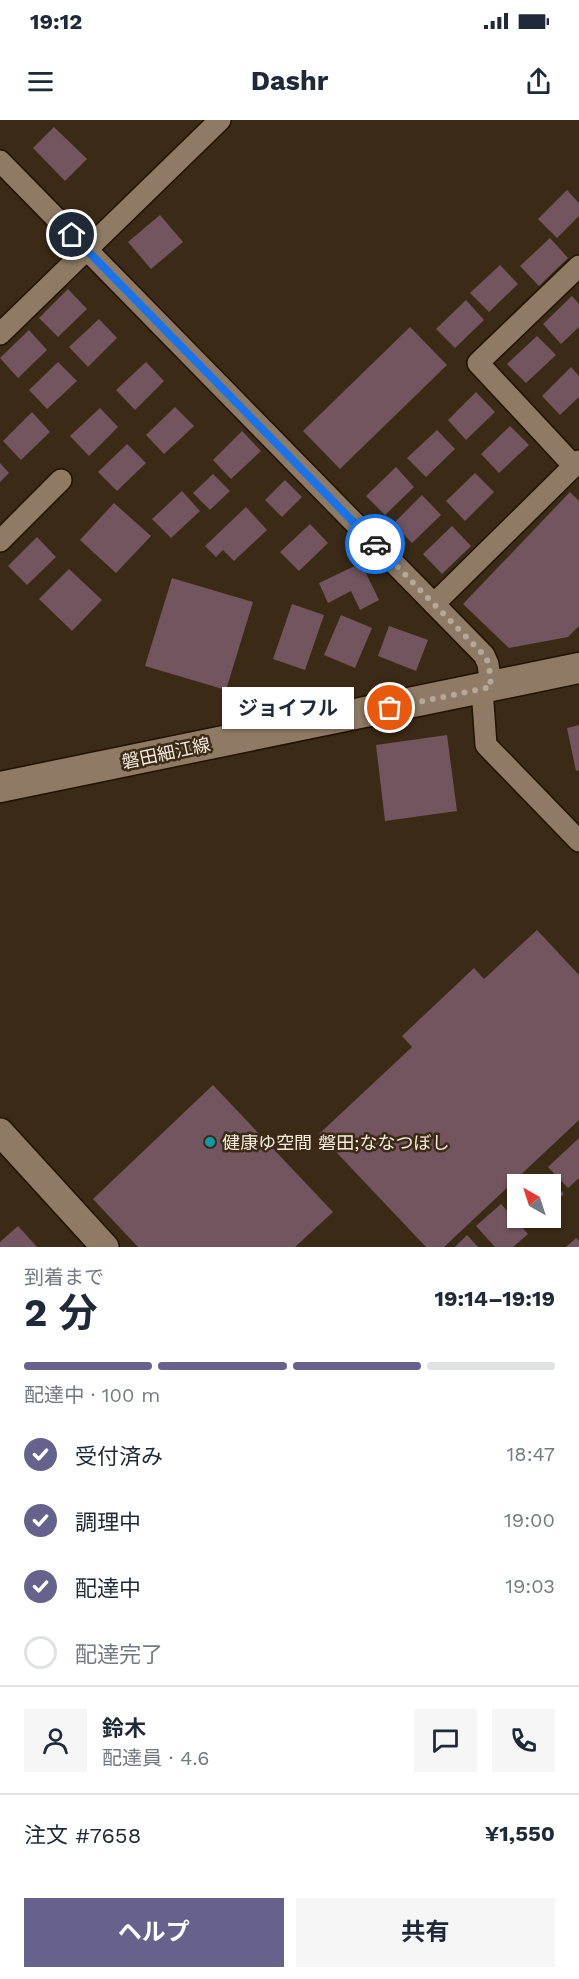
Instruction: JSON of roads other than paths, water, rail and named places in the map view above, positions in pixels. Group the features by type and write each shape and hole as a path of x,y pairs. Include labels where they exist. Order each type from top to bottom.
{"main road":[{"name":"磐田細江線","path":"0,787 579,668"}],"street":[{"path":"0,334 220,120"},
{"path":"0,162 484,655 489,664 486,688 486,745 579,841"},
{"path":"434,604 577,463 478,363 579,266"},
{"path":"0,541 62,480"},
{"path":"0,1132 105,1247"}],"place":[{"name":"ジョイフル","path":"390,708"},
{"name":"健康ゆ空間 磐田;ななつぼし","path":"210,1142"}]}
